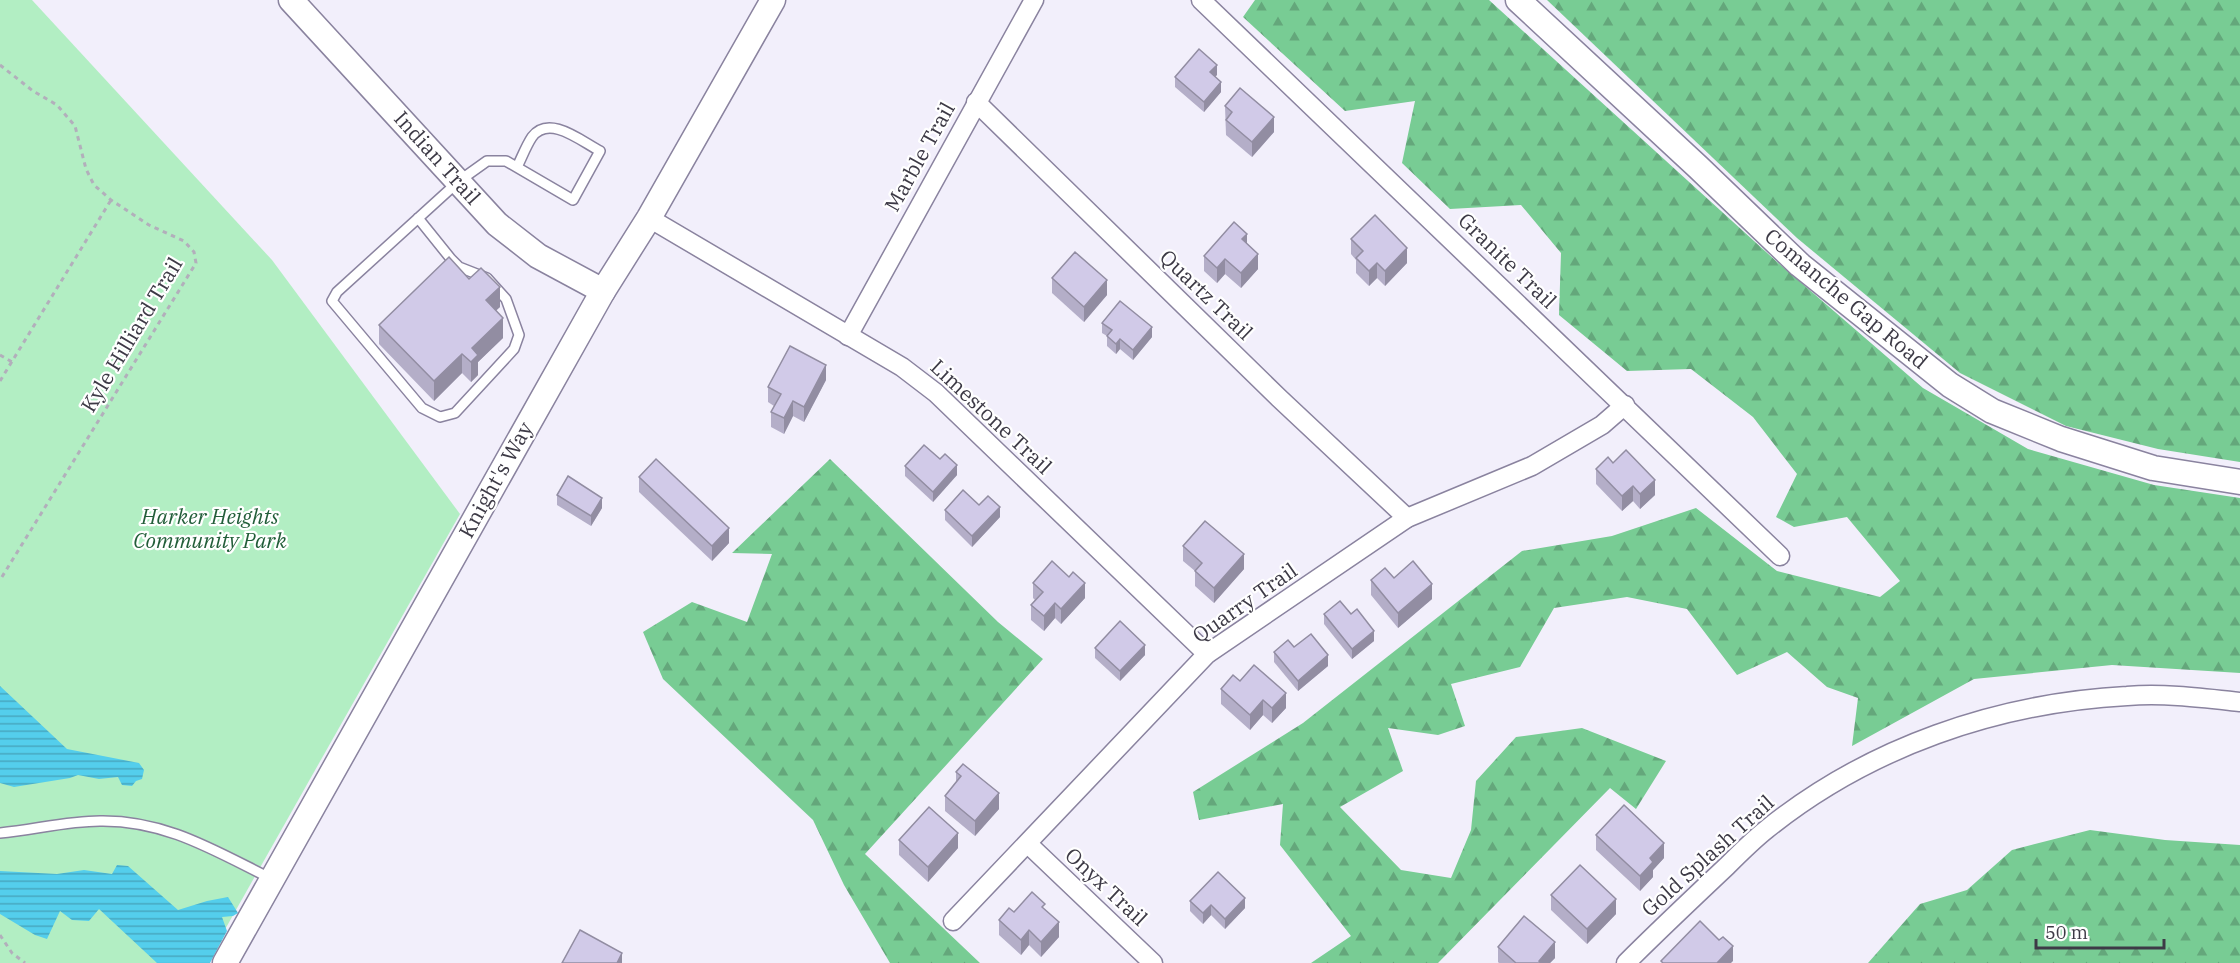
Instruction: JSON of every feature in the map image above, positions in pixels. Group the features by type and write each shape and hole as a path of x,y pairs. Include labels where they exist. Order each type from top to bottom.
{"street":[{"name":"Indian Trail","path":"291,0 459,180 497,224 538,256 603,291"},
{"name":"Knight's Way","path":"225,963 603,291 649,218 773,0"},
{"name":"Marble Trail","path":"848,336 1034,0"},
{"name":"Granite Trail","path":"1201,0 1780,556"},
{"name":"Comanche Gap Road","path":"1518,0 1800,265 1950,385 1992,411 2061,440 2153,468 2240,482"},
{"name":"Quartz Trail","path":"976,102 1279,398 1407,518"},
{"name":"Limestone Trail","path":"649,218 903,367 936,393 1207,654"},
{"name":"Quarry Trail","path":"953,921 1207,654 1407,518 1532,466 1602,425 1625,405"},
{"name":"Gold Splash Trail","path":"1626,963 1766,829 1860,767 1917,741 2008,712 2050,704 2128,695 2192,696 2240,702"},
{"name":"Onyx Trail","path":"1028,844 1153,963"}],"lane":[{"path":"418,218 459,267 487,278 506,299 519,335 514,349 455,413 440,417 423,408 332,302 337,292 459,180 487,160 506,161 573,200 600,151 551,127 542,128 533,136 517,167"},
{"path":"0,833 75,822 135,823 180,833 272,879"}],"path":[{"name":"Kyle Hilliard Trail","path":"0,65 33,91 57,105 75,126 86,169 94,185 111,200 149,225 184,241 194,252 196,263 0,579"},
{"path":"0,381 111,200"},
{"path":"0,355 12,362"},
{"path":"0,935 12,953 25,963"}],"green space":[{"name":"Harker Heights Community Park","path":"0,0 32,0 272,260 460,514 206,963 0,963"},
{"path":"1255,0 1489,0 1776,261 1923,388 2028,449 2154,485 2240,498 2240,673 2112,665 1974,679 1852,746 1858,698 1827,687 1787,652 1737,675 1687,609 1627,597 1554,608 1520,667 1451,684 1465,726 1438,735 1388,728 1403,771 1340,807 1401,870 1451,878 1471,830 1476,781 1516,737 1582,728 1666,761 1636,809 1610,788 1438,963 1311,963 1351,936 1280,845 1283,804 1199,820 1193,792 1303,723 1522,551 1612,536 1696,508 1777,571 1880,597 1900,581 1847,517 1794,527 1776,517 1797,474 1753,417 1691,369 1627,371 1559,315 1561,253 1521,205 1450,209 1402,163 1415,101 1345,111 1243,17"},
{"path":"1547,0 2240,0 2240,462 2158,449 2066,426 1960,373 1797,238"},
{"path":"830,459 998,622 1043,659 865,854 980,963 890,963 844,885 813,820 663,679 643,632 692,602 747,622 772,554 732,553"},
{"path":"2090,830 2165,840 2240,845 2240,963 1868,963 1920,904 1967,890 2012,850"}],"water":[{"path":"0,686 67,749 139,763 144,770 142,779 136,781 132,786 122,785 118,777 99,779 78,775 14,787 0,783"},
{"path":"117,865 128,866 178,910 228,897 238,913 222,917 227,931 210,963 157,963 99,909 89,921 72,920 60,911 47,939 35,935 0,914 0,871 57,874 84,870 112,874"}],"building":[{"path":"1199,49 1217,65 1210,72 1221,82 1204,102 1175,77"},
{"path":"1240,88 1274,117 1252,142 1226,120 1232,112 1225,106"},
{"path":"1375,215 1407,248 1385,271 1377,263 1369,271 1356,258 1363,251 1351,239"},
{"path":"1234,222 1247,234 1242,239 1258,254 1241,273 1225,259 1217,268 1204,256"},
{"path":"1075,252 1107,280 1084,307 1052,278"},
{"path":"449,257 469,279 481,268 500,287 486,300 503,318 472,348 478,355 471,362 462,354 434,381 379,325"},
{"path":"1120,301 1152,327 1133,350 1120,339 1116,344 1107,336 1112,330 1102,323"},
{"path":"790,346 826,365 804,407 793,401 784,418 771,412 781,394 768,387"},
{"path":"924,445 940,459 945,454 957,465 933,492 905,466"},
{"path":"1626,450 1655,480 1640,494 1633,486 1622,496 1596,469 1608,457 1613,463"},
{"path":"656,459 729,528 712,546 639,477"},
{"path":"568,476 602,498 591,516 557,495"},
{"path":"963,490 979,505 988,496 1000,507 972,536 945,510"},
{"path":"1205,521 1244,554 1214,588 1195,571 1202,563 1183,546"},
{"path":"1052,561 1069,577 1073,572 1085,583 1061,609 1055,603 1044,616 1031,605 1043,592 1033,583"},
{"path":"1413,561 1432,584 1398,613 1371,580 1385,568 1394,578"},
{"path":"1340,601 1351,614 1357,609 1374,631 1352,649 1324,614"},
{"path":"1120,621 1145,645 1120,671 1095,648"},
{"path":"1311,634 1328,655 1298,681 1274,652 1288,640 1294,647"},
{"path":"1254,665 1286,693 1272,708 1263,700 1250,715 1221,689 1233,675 1240,681"},
{"path":"963,764 999,793 975,821 945,796 961,776 956,772"},
{"path":"1624,805 1664,843 1650,858 1653,862 1640,876 1596,835"},
{"path":"929,807 958,833 928,867 899,840"},
{"path":"1580,865 1616,899 1587,929 1551,895"},
{"path":"1218,872 1245,898 1225,919 1211,905 1203,913 1190,901"},
{"path":"1032,892 1045,904 1042,907 1059,922 1041,942 1029,930 1021,940 999,920 1009,908 1014,912"},
{"path":"1524,916 1555,942 1539,961 1542,963 1516,963 1498,947"},
{"path":"1700,921 1719,940 1723,937 1733,946 1717,963 1663,963 1661,961"},
{"path":"580,930 622,953 617,963 562,963"}]}
